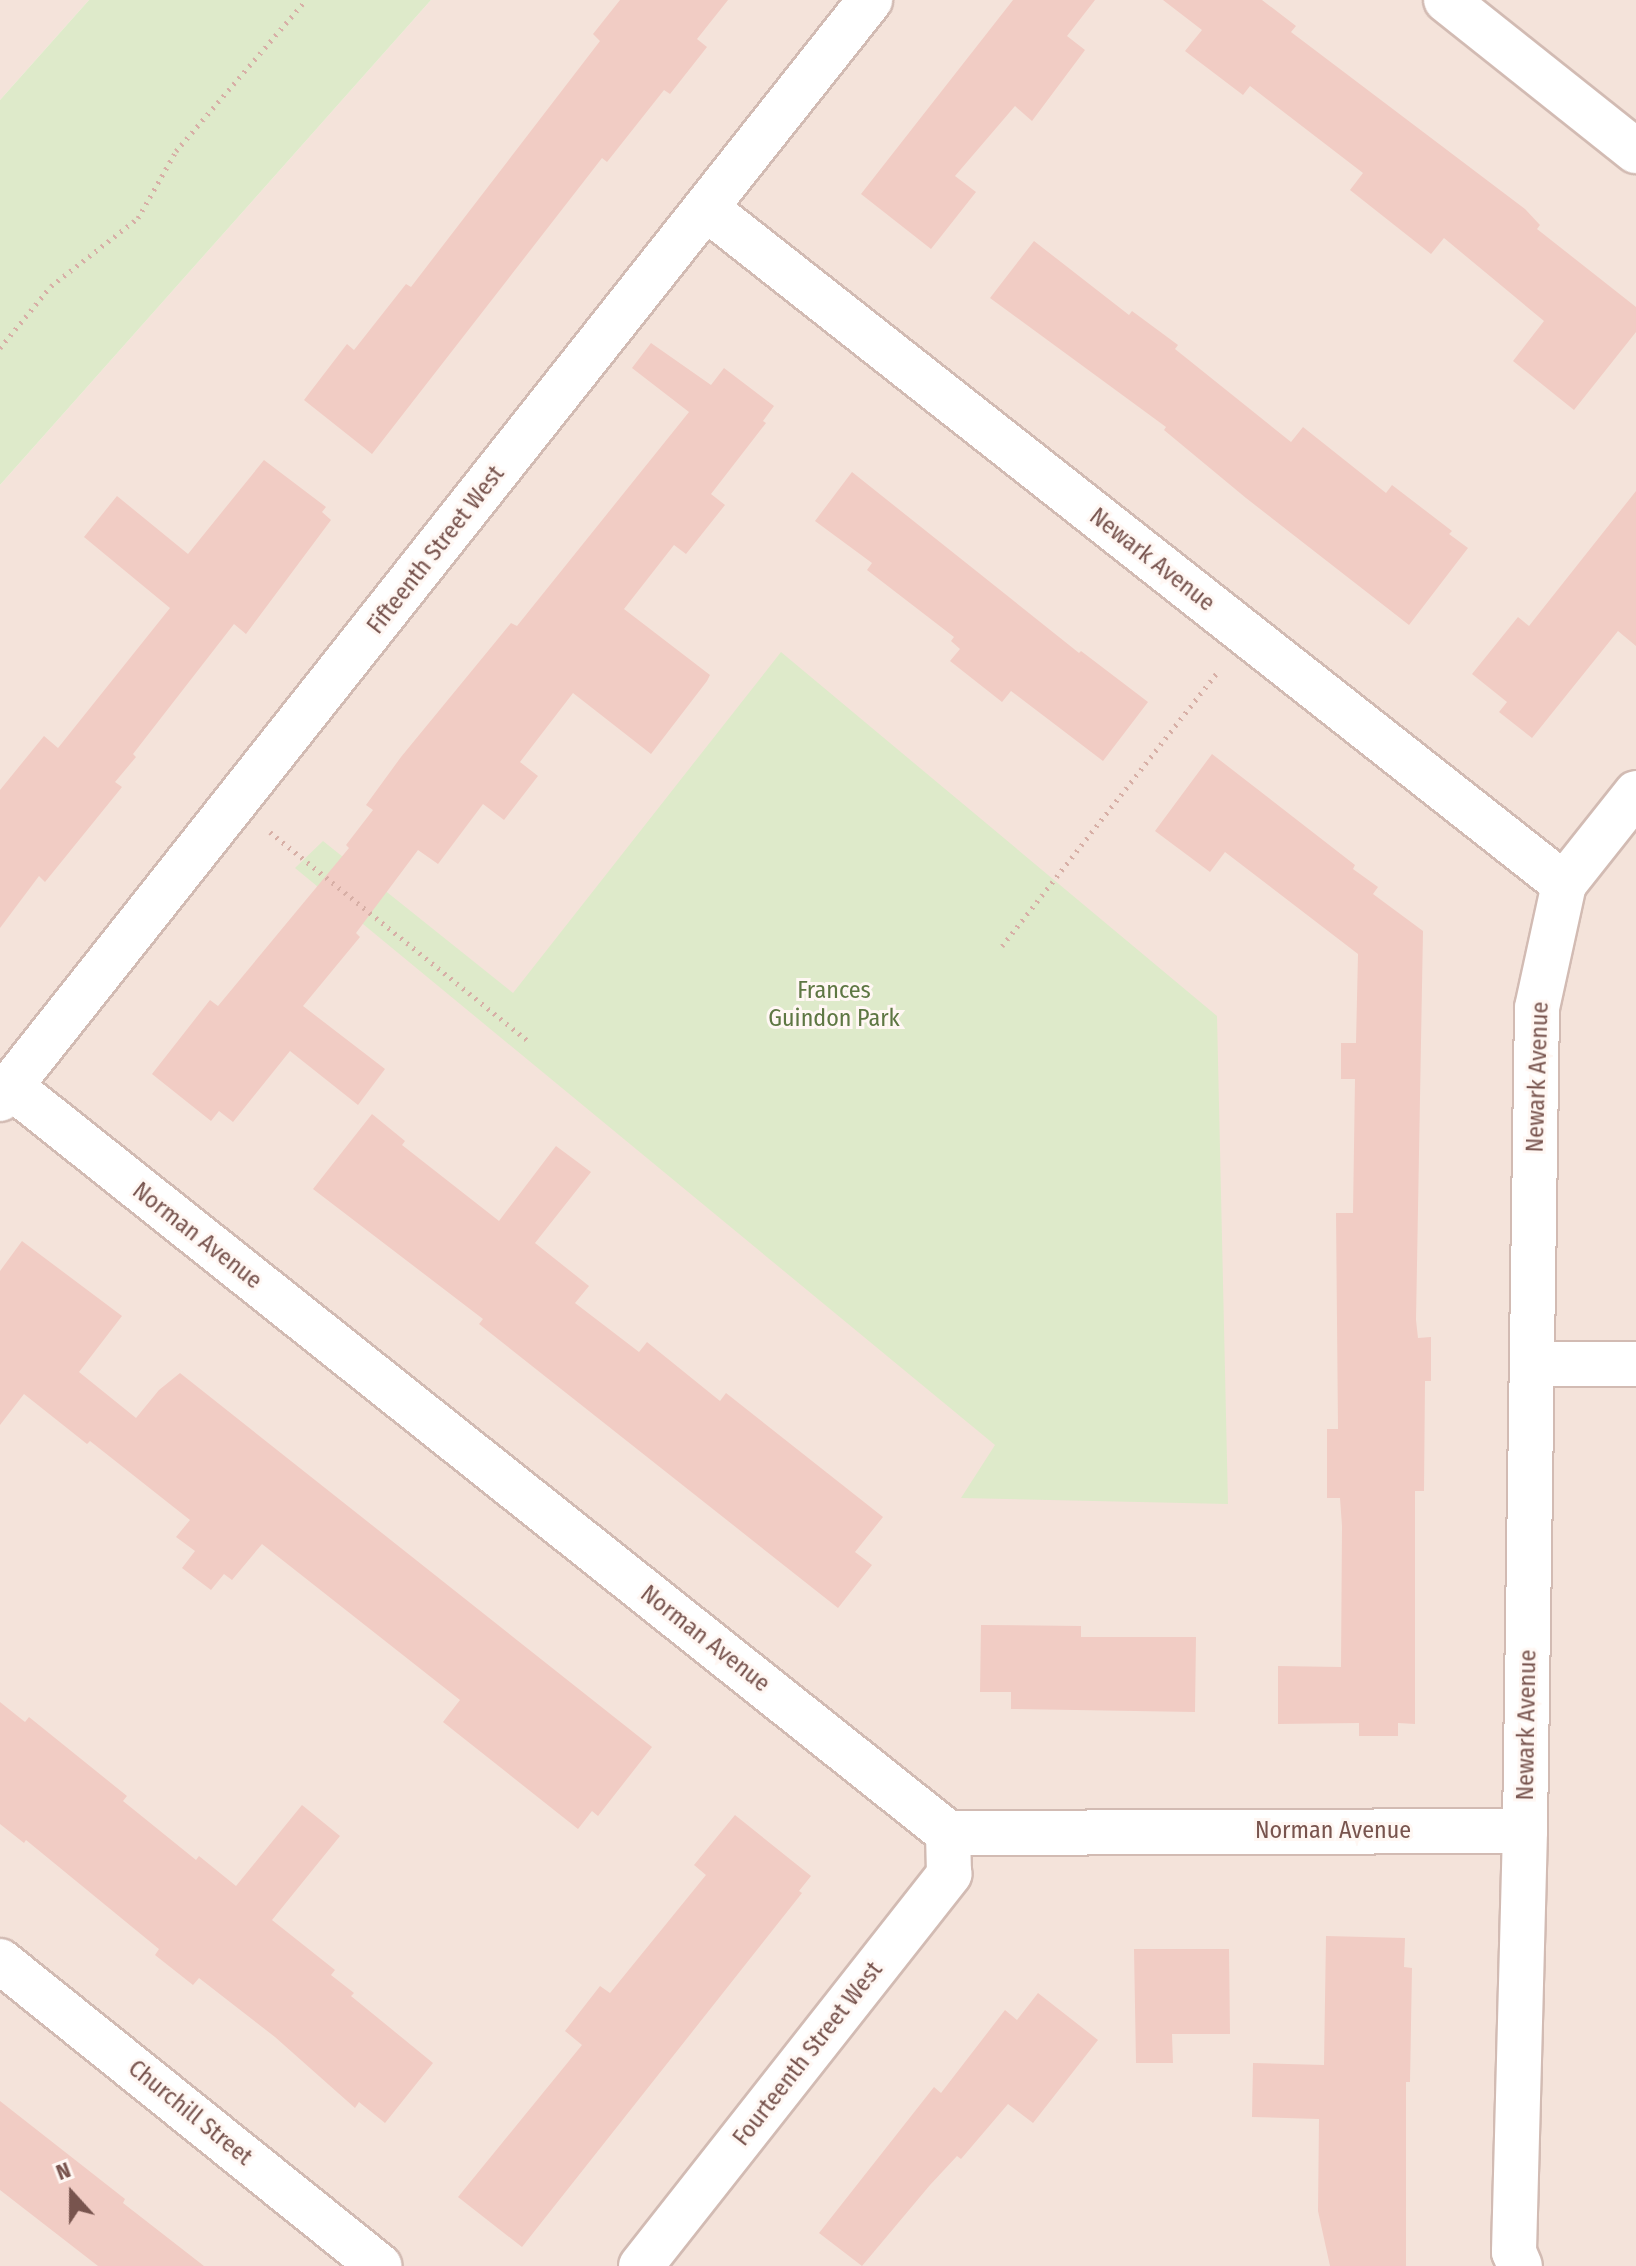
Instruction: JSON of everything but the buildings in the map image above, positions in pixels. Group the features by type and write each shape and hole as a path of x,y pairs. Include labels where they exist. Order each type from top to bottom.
{"street":[{"name":"Fifteenth Street West","path":"5,1092 870,0"},
{"path":"1446,0 1636,151"},
{"name":"Newark Avenue","path":"707,209 1564,884 1537,1008 1525,1831 1514,2252 1520,2266"},
{"path":"1564,884 1636,793"},
{"name":"Norman Avenue","path":"5,1092 948,1833 1525,1831"},
{"path":"1533,1364 1636,1364"},
{"name":"Fourteenth Street West","path":"641,2266 949,1874 948,1833"},
{"name":"Churchill Street","path":"0,1961 380,2266"}],"path":[{"path":"0,348 51,286 138,218 176,151 306,0"},
{"path":"1002,946 1247,634"},
{"path":"233,805 529,1042"}],"shaded area":[{"path":"0,0 89,0 0,100"},
{"path":"431,0 1636,0 1636,2266 0,2266 0,485"}],"green space":[{"path":"89,0 431,0 0,485 0,100"},
{"name":"Frances Guindon Park","path":"781,652 1217,1016 1228,1504 961,1498 995,1445 295,868 323,841 513,993"}]}
